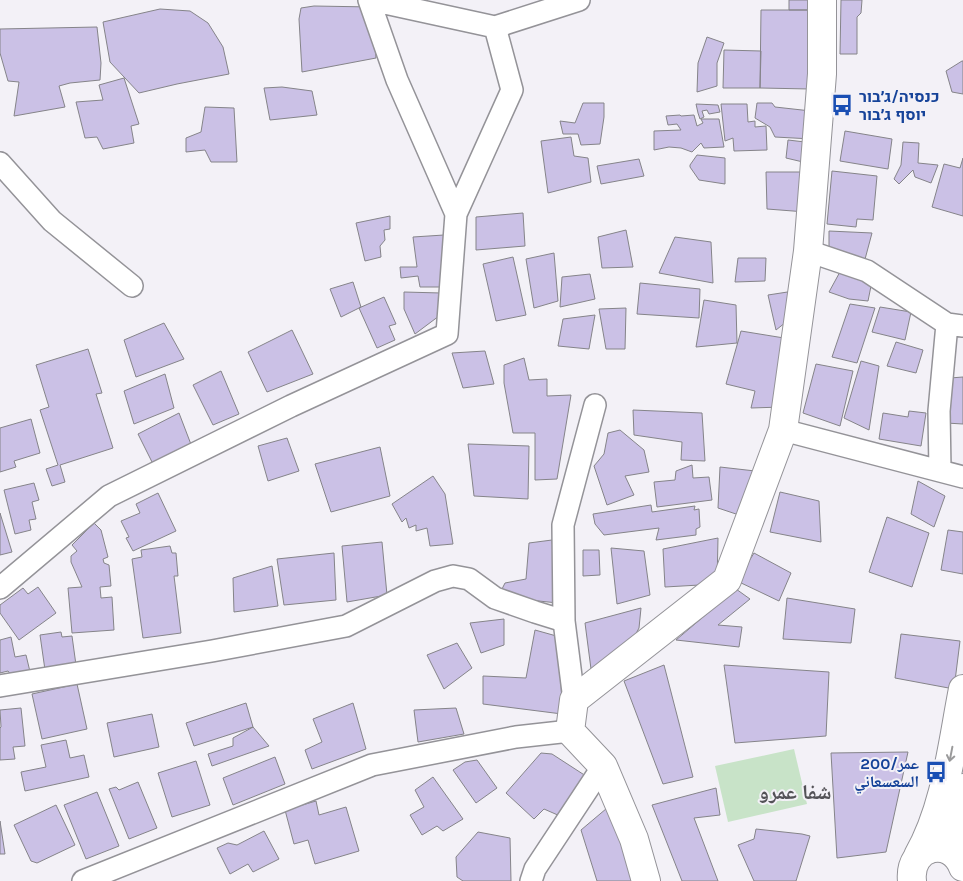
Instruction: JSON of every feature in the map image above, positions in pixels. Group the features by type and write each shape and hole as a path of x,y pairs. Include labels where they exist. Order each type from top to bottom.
{"street":[{"path":"370,0 495,27 579,0"},
{"path":"370,0 397,80 456,214"},
{"path":"574,700 727,580 783,430 808,250 822,74 822,0"},
{"path":"0,588 109,496 291,406 447,334 456,214 512,90 495,27"},
{"path":"0,163 52,221 132,286"},
{"path":"808,250 867,271 955,325 939,412 940,470"},
{"path":"570,731 574,700 564,621 563,525 595,405"},
{"path":"783,430 963,477"},
{"path":"0,686 212,651 346,626 435,581 453,576 469,579 495,598 564,621"},
{"path":"915,869 933,825 945,784 963,689"},
{"path":"570,731 603,766 634,839 646,881"},
{"path":"83,881 372,765 516,738 570,731"},
{"path":"531,881 535,869 603,766"},
{"path":"962,864 957,838 963,788"},
{"path":"915,869 925,851 934,848 950,850 962,864"}],"green space":[{"path":"794,749 807,804 728,822 715,766"}],"building":[{"path":"789,0 811,0 811,10 789,10"},
{"path":"841,0 862,0 861,13 857,17 857,54 840,54"},
{"path":"314,6 372,7 376,58 302,72 299,19 301,8"},
{"path":"160,9 190,11 208,23 223,47 229,74 139,93 110,62 103,22"},
{"path":"761,10 811,10 810,89 760,88"},
{"path":"97,27 101,63 100,80 59,86 65,107 14,116 19,82 8,81 0,53 0,29"},
{"path":"707,37 724,43 717,63 717,86 697,92 698,63"},
{"path":"724,50 761,51 760,88 723,88"},
{"path":"962,61 963,94 952,92 946,71"},
{"path":"124,78 139,124 131,126 134,143 103,149 97,137 85,138 76,102 103,100 99,85"},
{"path":"282,87 312,91 317,115 270,120 264,88"},
{"path":"583,103 604,103 600,144 581,145 578,134 563,134 560,121 575,123"},
{"path":"757,103 772,103 775,107 811,111 812,139 775,137 770,127 755,118"},
{"path":"696,104 718,105 720,112 709,114 707,110 702,111 704,117 700,119"},
{"path":"721,104 747,104 748,122 755,121 755,127 766,126 767,150 734,151 733,138 725,141"},
{"path":"205,107 234,108 237,162 211,162 205,150 186,152 186,138 201,132"},
{"path":"694,115 697,126 703,123 701,119 719,119 724,147 704,148 701,143 692,152 681,148 669,147 654,150 654,131 681,130 677,124 668,125 666,116"},
{"path":"845,131 892,139 888,169 840,161"},
{"path":"571,137 574,156 588,158 591,182 548,193 541,141"},
{"path":"788,140 805,142 803,162 786,158"},
{"path":"903,142 919,143 918,163 938,165 931,183 915,177 913,170 899,184 894,179 901,165"},
{"path":"697,155 725,158 725,184 699,180 690,167"},
{"path":"963,158 963,216 932,207 944,164 960,168"},
{"path":"639,159 644,176 601,184 597,166"},
{"path":"832,171 877,176 873,220 857,219 856,227 827,224"},
{"path":"766,172 804,172 806,212 767,209"},
{"path":"523,213 525,246 476,250 476,217"},
{"path":"390,216 390,229 384,230 385,240 380,246 381,257 365,261 356,223"},
{"path":"626,230 633,267 602,268 598,237"},
{"path":"829,231 872,233 864,263 829,249"},
{"path":"444,235 447,287 420,287 418,276 401,278 400,267 417,267 413,237"},
{"path":"675,237 711,242 713,283 659,273"},
{"path":"554,253 558,301 534,308 526,259"},
{"path":"513,257 526,315 496,321 483,264"},
{"path":"738,258 766,258 765,281 735,282"},
{"path":"841,270 872,281 868,301 849,299 829,292"},
{"path":"590,274 595,299 560,307 562,277"},
{"path":"353,282 361,307 341,317 330,289"},
{"path":"640,283 700,289 699,318 637,314"},
{"path":"794,291 795,315 776,330 768,295"},
{"path":"404,292 441,293 443,313 415,334 404,309"},
{"path":"384,297 396,324 389,326 395,340 377,348 359,308"},
{"path":"704,300 736,305 737,343 696,347"},
{"path":"850,304 875,308 857,363 832,357"},
{"path":"880,307 911,312 905,340 872,332"},
{"path":"626,308 625,349 606,349 599,309"},
{"path":"595,315 589,349 558,346 563,319"},
{"path":"164,323 184,359 136,377 124,340"},
{"path":"292,330 313,374 267,392 248,352"},
{"path":"741,331 784,338 782,407 751,408 755,391 726,384"},
{"path":"896,342 923,350 916,373 887,366"},
{"path":"88,349 102,393 96,394 113,448 60,465 65,482 52,486 46,469 58,465 40,410 49,407 36,365"},
{"path":"485,351 494,384 463,388 452,353"},
{"path":"524,358 529,380 547,379 547,396 571,395 557,479 535,480 535,433 513,433 504,383 504,365"},
{"path":"861,361 879,366 869,430 844,418"},
{"path":"816,364 853,371 840,426 803,413"},
{"path":"221,371 239,414 213,425 193,385"},
{"path":"165,374 174,408 134,424 124,391"},
{"path":"963,377 963,424 946,423 950,378"},
{"path":"633,410 702,413 705,461 681,460 682,442 634,435"},
{"path":"909,411 926,413 921,446 879,439 883,413 908,417"},
{"path":"179,413 192,447 153,464 138,434"},
{"path":"31,419 40,453 14,461 16,467 0,472 0,428"},
{"path":"620,430 644,450 649,472 625,476 634,495 607,505 594,466 604,454 608,433"},
{"path":"287,438 299,471 268,481 258,446"},
{"path":"468,444 529,446 528,499 474,496"},
{"path":"380,447 390,496 331,512 315,464"},
{"path":"692,465 693,478 709,477 712,500 657,507 654,482 675,480 676,471"},
{"path":"720,467 764,472 742,516 718,508"},
{"path":"433,476 445,494 453,544 430,546 427,528 416,531 416,525 409,528 406,518 402,522 392,504"},
{"path":"918,481 945,496 934,527 911,514"},
{"path":"34,483 39,500 32,502 36,519 29,520 31,530 15,534 4,490"},
{"path":"780,492 819,501 821,542 770,532"},
{"path":"158,493 176,531 133,551 126,538 129,537 121,521 140,513 136,504"},
{"path":"651,505 652,512 695,506 694,510 699,509 700,527 696,529 696,535 656,540 659,528 604,535 595,524 593,514"},
{"path":"0,513 12,552 0,555"},
{"path":"887,517 929,533 912,587 869,572"},
{"path":"94,523 101,530 108,557 103,559 104,563 109,565 111,586 100,587 101,598 112,597 114,630 72,633 68,588 82,587 71,562 71,556 77,551 72,545"},
{"path":"948,530 963,532 963,574 941,570"},
{"path":"718,538 717,584 665,587 663,549"},
{"path":"552,540 558,603 519,599 501,591 505,583 526,579 529,543"},
{"path":"382,542 387,595 347,602 342,546"},
{"path":"170,546 172,553 176,553 178,576 174,576 181,633 143,638 132,559 142,557 141,550"},
{"path":"611,548 644,551 650,595 617,604"},
{"path":"583,550 599,550 600,575 583,576"},
{"path":"334,553 336,600 284,605 277,559"},
{"path":"754,553 791,573 779,601 737,581"},
{"path":"272,566 278,606 234,612 233,578"},
{"path":"38,587 56,613 19,640 0,613 0,605 23,588 28,594"},
{"path":"736,589 750,599 718,625 742,627 739,647 676,640"},
{"path":"787,598 855,609 851,643 783,639"},
{"path":"641,608 639,628 630,645 599,670 591,669 585,623"},
{"path":"504,619 504,645 481,653 470,623"},
{"path":"535,630 560,637 562,714 483,704 483,676 526,678"},
{"path":"61,632 62,637 72,636 76,665 46,677 40,635"},
{"path":"901,634 960,641 954,689 895,678"},
{"path":"11,637 15,657 26,655 32,680 17,683 8,671 0,673 0,640"},
{"path":"457,643 472,668 444,689 427,655"},
{"path":"664,665 693,777 663,784 624,681"},
{"path":"724,665 829,672 826,736 735,743"},
{"path":"77,684 87,729 42,739 32,694"},
{"path":"246,703 253,727 194,746 186,723"},
{"path":"353,703 366,749 312,769 305,750 322,742 313,719"},
{"path":"21,708 25,746 13,747 15,759 0,760 0,710"},
{"path":"456,708 464,734 418,742 414,710"},
{"path":"152,714 159,747 114,757 107,723"},
{"path":"253,727 269,746 212,766 208,754 233,746 233,738"},
{"path":"66,740 70,758 84,755 89,777 25,791 21,772 46,767 41,745"},
{"path":"908,752 886,852 837,858 831,753"},
{"path":"541,753 552,754 589,778 560,816 544,809 534,819 506,793"},
{"path":"275,757 285,784 233,805 223,778"},
{"path":"477,760 497,788 476,803 453,770 465,762"},
{"path":"196,761 210,805 172,817 158,773"},
{"path":"433,777 463,819 443,831 437,826 422,835 410,815 424,807 415,790"},
{"path":"138,782 157,828 129,839 109,789 116,787 119,790"},
{"path":"716,788 720,815 694,818 718,881 682,881 652,805"},
{"path":"97,792 119,846 86,859 64,805"},
{"path":"316,801 319,815 346,807 359,851 315,864 308,840 294,844 285,810"},
{"path":"613,803 637,881 597,881 581,830"},
{"path":"56,805 75,845 37,863 31,861 14,825"},
{"path":"0,821 5,854 0,854"},
{"path":"756,829 810,836 796,881 754,881 738,845 754,839"},
{"path":"264,831 279,859 253,872 248,864 230,874 217,848 228,843 237,845"},
{"path":"478,832 510,838 511,881 463,881 457,877 456,857"}],"place":[{"name":"כנסיה/ג׳בור יוסף ג׳בור","path":"842,105"},
{"name":"200/عمر السعسعاني","path":"936,772"}],"district":[{"name":"شفا عمرو","path":"795,792"}]}
